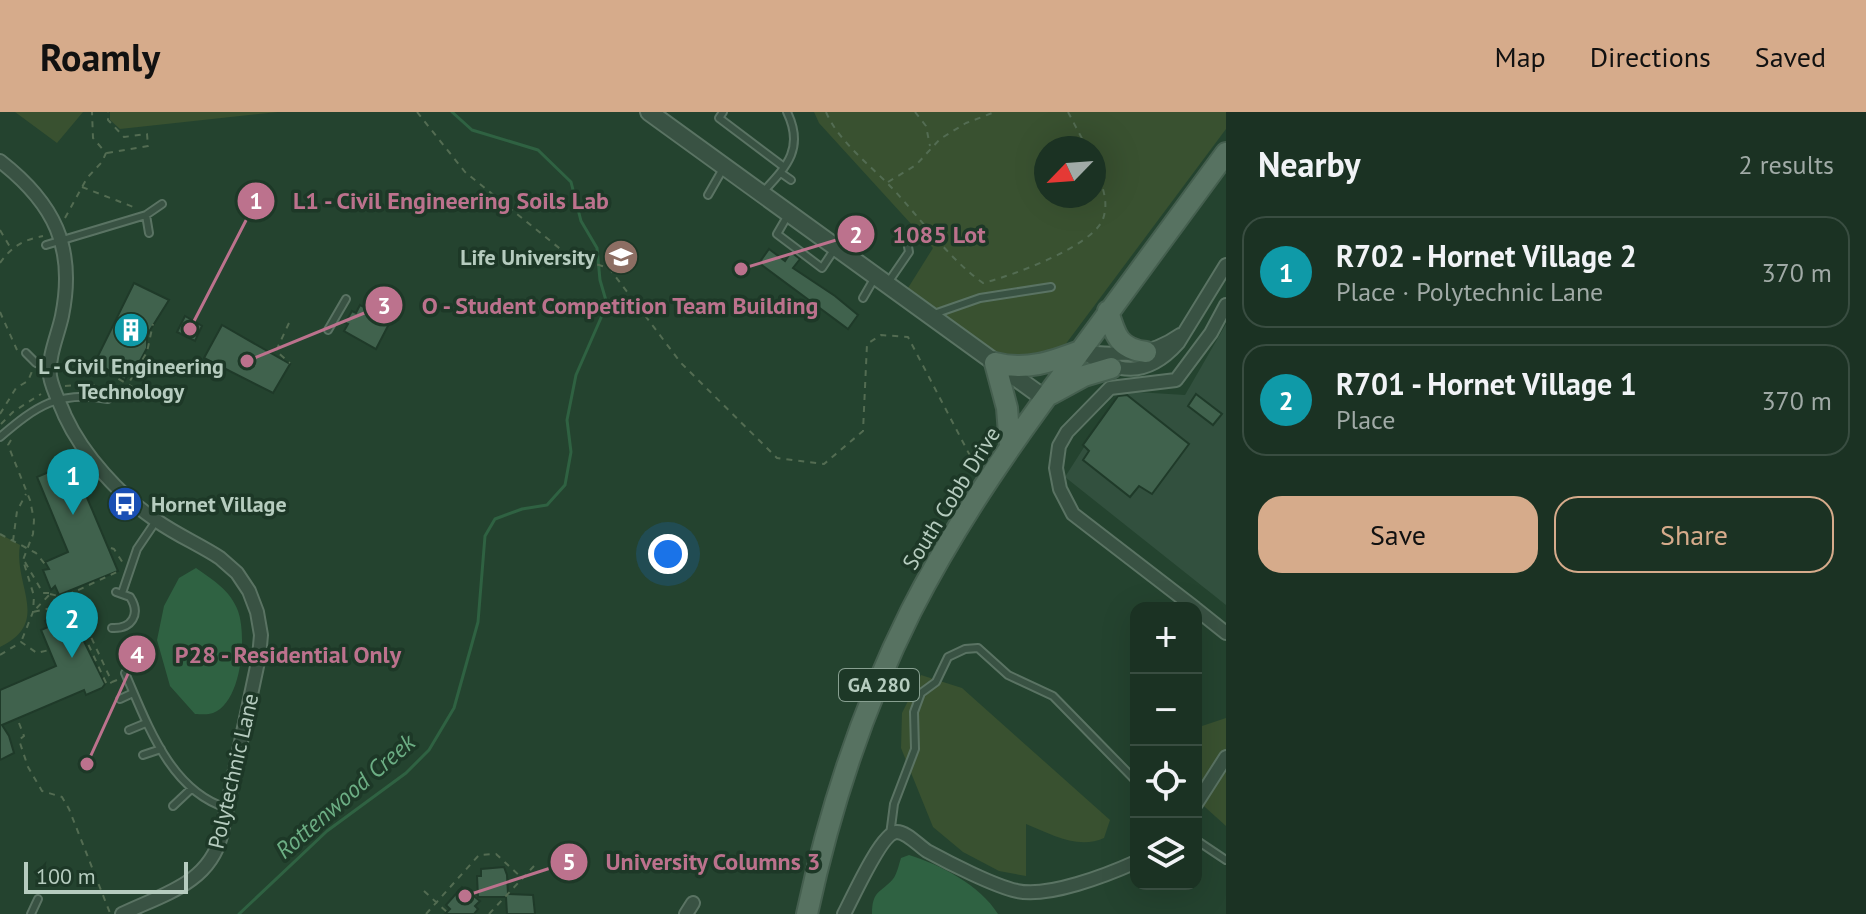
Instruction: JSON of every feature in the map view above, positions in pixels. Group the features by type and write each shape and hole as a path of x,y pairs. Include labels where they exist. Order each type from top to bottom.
{"main road":[{"name":"South Cobb Drive","path":"807,914 841,792 885,670 920,595 1010,446 1226,153"},
{"path":"1108,311 1121,344 1146,352"},
{"path":"1010,446 1007,408 995,363 1010,367 1037,365 1080,351"},
{"path":"1044,398 1084,376 1111,368"}],"street":[{"path":"649,112 1044,398"},
{"name":"Polytechnic Lane","path":"0,161 41,199 55,222 67,272 66,288 46,365 53,400 82,448 130,498 156,521 231,567 249,591 257,612 261,647 217,848 203,872 185,885 143,908 122,914"},
{"path":"1080,351 1111,368 1132,369 1151,363 1174,349 1226,265"},
{"path":"1186,602 1073,514 1060,489 1056,468 1059,446 1084,412 1110,388 1176,380 1211,333 1226,305"},
{"path":"1080,351 1123,356 1146,352 1184,333"},
{"path":"1202,614 1226,633"},
{"path":"1202,795 1226,757"},
{"path":"844,914 880,847 890,835 903,834 928,851 1018,891 1059,888 1130,864"}],"lane":[{"path":"723,112 719,118 791,180"},
{"path":"762,193 794,152 795,127 787,112"},
{"path":"708,195 724,166"},
{"path":"46,245 162,204"},
{"path":"143,212 149,233"},
{"path":"789,213 777,234 822,268 836,247"},
{"path":"863,298 909,252 907,241 901,233"},
{"path":"931,316 980,298 1051,287"},
{"path":"328,330 346,299"},
{"path":"26,353 30,359 46,365"},
{"path":"0,437 53,400 80,395 108,399"},
{"path":"112,628 126,626 135,615 133,601 119,592 137,549 156,521"},
{"path":"890,835 894,804 915,749 916,702 921,693 936,682 948,657 965,649 978,648 1008,675 1053,696 1130,775"},
{"path":"125,675 161,749 191,789 210,803 227,808"},
{"path":"120,699 133,693"},
{"path":"129,730 146,723"},
{"path":"143,755 161,749"},
{"path":"173,806 191,789"},
{"path":"1202,844 1226,860"},
{"path":"31,914 38,899"}],"path":[{"path":"92,112 93,138 106,153"},
{"path":"106,153 148,146 147,134 124,137 108,120 108,112"},
{"path":"417,112 465,172 569,256 609,268 681,363 777,458 824,464 863,431 867,344 881,335 908,337 985,484"},
{"path":"826,112 832,126 966,271 983,283 1003,278 1089,236 1098,228 1105,208"},
{"path":"915,112 926,126 930,148"},
{"path":"887,183 916,165 930,148 966,123 995,112"},
{"path":"1068,112 1081,136"},
{"path":"64,220 87,178 106,153"},
{"path":"82,187 143,212"},
{"path":"0,230 11,248"},
{"path":"0,263 11,248 28,239 52,234 58,241"},
{"path":"0,312 17,349"},
{"path":"289,323 274,353 290,363"},
{"path":"60,382 65,386 124,391 147,352 153,324"},
{"path":"0,414 16,388 28,381 33,368 40,372 46,365"},
{"path":"108,373 138,390"},
{"path":"0,425 13,412 45,391 53,400"},
{"path":"0,655 21,642 33,612 34,596 23,560 33,534 34,520 8,445 13,436"},
{"path":"13,542 17,511 26,493"},
{"path":"0,534 36,553 48,568"},
{"path":"111,548 123,563"},
{"path":"33,612 52,608 74,592 121,570 127,556"},
{"path":"23,560 43,593 67,598"},
{"path":"74,592 77,607 112,682"},
{"path":"33,612 50,594"},
{"path":"67,598 107,685 125,675"},
{"path":"21,642 37,653 49,650"},
{"path":"19,723 24,736 19,740 28,767 42,791 62,797 69,809 110,914"},
{"path":"426,914 479,855 496,854 522,878"},
{"path":"489,914 534,866"},
{"path":"424,891 449,914"}],"shaded area":[{"path":"15,112 83,112 57,143"},
{"path":"110,112 278,112 120,129 110,120"},
{"path":"814,112 1226,112 1226,129 1065,345 1046,354 1025,358 999,353 958,327 908,288 933,248 819,123"},
{"path":"1226,324 1226,605 1065,477 1120,391 1185,395"},
{"path":"0,534 20,545 19,560 27,614 24,626 16,637 0,647"},
{"path":"196,568 221,586 231,598 238,611 242,636 240,667 230,696 223,706 206,714 195,714 170,686 157,640 164,606 179,578"},
{"path":"921,675 962,688 1110,820 1104,838 1074,841 1026,824 1026,876 999,871 963,852 933,827 901,748 902,713"},
{"path":"1226,718 1226,826 1202,804 1202,726"},
{"path":"909,855 959,877 981,894 998,914 872,914 875,896 894,877 901,858"}],"building":[{"path":"769,249 785,261 791,252 800,259 793,268 858,315 848,329 759,263"},
{"name":"L - Civil Engineering Technology","path":"134,283 169,300 147,335 147,348 134,372 130,370 125,380 95,362"},
{"path":"360,305 390,322 376,349 344,331 352,311 356,313"},
{"path":"185,316 202,326 195,341 177,332"},
{"path":"222,325 290,364 273,393 204,358"},
{"path":"1196,394 1222,414 1213,425 1188,406"},
{"path":"1127,395 1189,444 1152,494 1139,486 1130,497 1083,460 1089,451 1083,445 1118,396"},
{"path":"72,462 118,571 59,595 55,586 51,590 43,570 49,569 45,562 68,552 37,477"},
{"path":"59,608 67,611 63,624 73,619 105,684 86,695 84,690 2,725 14,753 0,760 0,690 56,666 41,630 48,627 45,621 56,616"},
{"path":"504,867 508,894 533,895 535,914 507,914 506,897 478,897 477,876 481,876 481,869"},
{"path":"462,887 480,901 475,906 478,909 474,914 445,914 450,909 446,905"}],"waterway":[{"name":"Rottenwood Creek","path":"239,914 327,831 406,773 429,750 454,708 478,622 485,536 495,519 522,509 547,505 565,485 571,452 567,420 576,375 607,304 600,280 597,248 581,221 571,182 538,150 472,130 452,112"}],"place":[{"name":"Life University","path":"621,257"},
{"name":"1085 Lot","path":"741,269"},
{"name":"L1 - Civil Engineering Soils Lab","path":"190,329"},
{"name":"L - Civil Engineering Technology","path":"131,330"},
{"name":"O - Student Competition Team Building","path":"247,361"},
{"name":"Hornet Village","path":"125,504"},
{"name":"R702 - Hornet Village 2","path":"73,515"},
{"name":"R701 - Hornet Village 1","path":"72,658"},
{"name":"P28 - Residential Only","path":"87,764"},
{"name":"University Columns 3","path":"465,896"}]}
